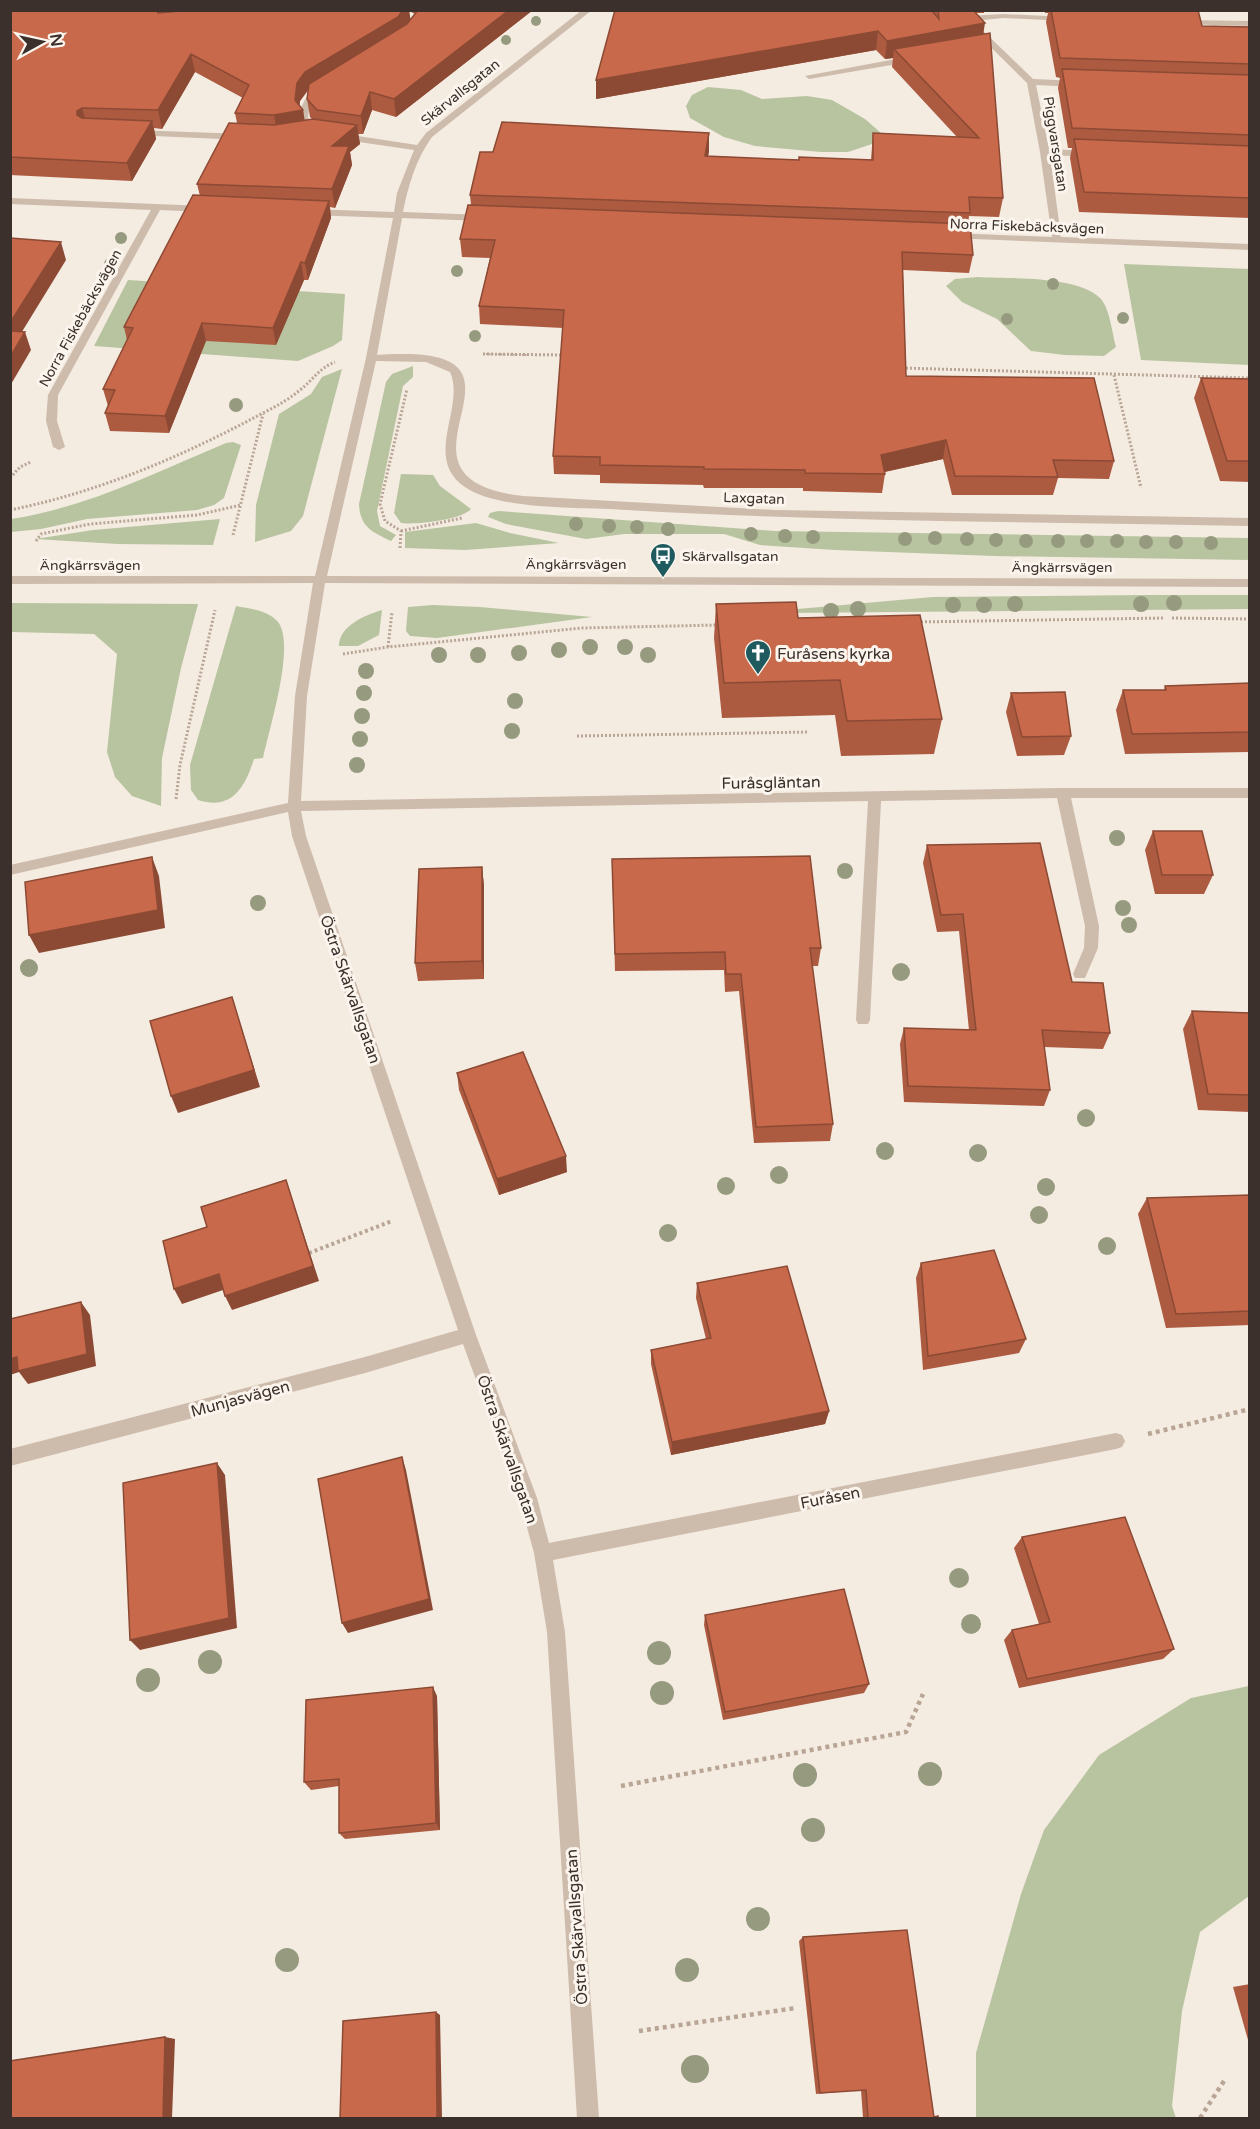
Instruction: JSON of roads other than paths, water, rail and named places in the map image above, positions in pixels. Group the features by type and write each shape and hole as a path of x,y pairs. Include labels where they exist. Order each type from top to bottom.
{"street":[{"name":"Skärvallsgatan","path":"320,580 371,358 398,215 409,171 419,148 442,123 588,10"},
{"name":"Piggvarsgatan","path":"957,10 1031,82 1045,152 1057,240"},
{"path":"966,19 1003,16 1073,19"},
{"path":"1167,22 1250,24"},
{"path":"979,48 992,45"},
{"path":"808,76 922,57"},
{"path":"334,79 313,93 306,101 304,117 319,133 419,148"},
{"path":"1031,82 1088,84"},
{"path":"127,132 251,137"},
{"path":"1045,152 1102,154"},
{"path":"10,201 214,209"},
{"name":"Norra Fiskebäcksvägen","path":"59,447 52,429 49,408 53,395 157,207"},
{"path":"295,211 494,218"},
{"name":"Norra Fiskebäcksvägen","path":"938,236 1250,247"},
{"name":"Laxgatan","path":"371,358 419,359 446,365 454,370 459,383 451,440 451,458 463,479 476,489 517,499 740,513 1250,522"},
{"name":"Ängkärrsvägen","path":"10,580 1250,583"},
{"name":"Östra Skärvallsgatan","path":"320,580 301,696 294,806 299,836 468,1335 528,1498 543,1553 556,1632 588,2118"},
{"path":"1063,793 1092,926 1091,948 1080,974"},
{"name":"Furåsgläntan","path":"294,806 1063,793 1250,793"},
{"path":"863,1020 875,796"},
{"path":"10,870 294,806"},
{"name":"Munjasvägen","path":"10,1458 365,1365 468,1335"},
{"name":"Furåsen","path":"543,1553 1116,1441"}],"place":[{"name":"Skärvallsgatan","path":"663,579"},
{"name":"Furåsens kyrka","path":"758,676"}]}
